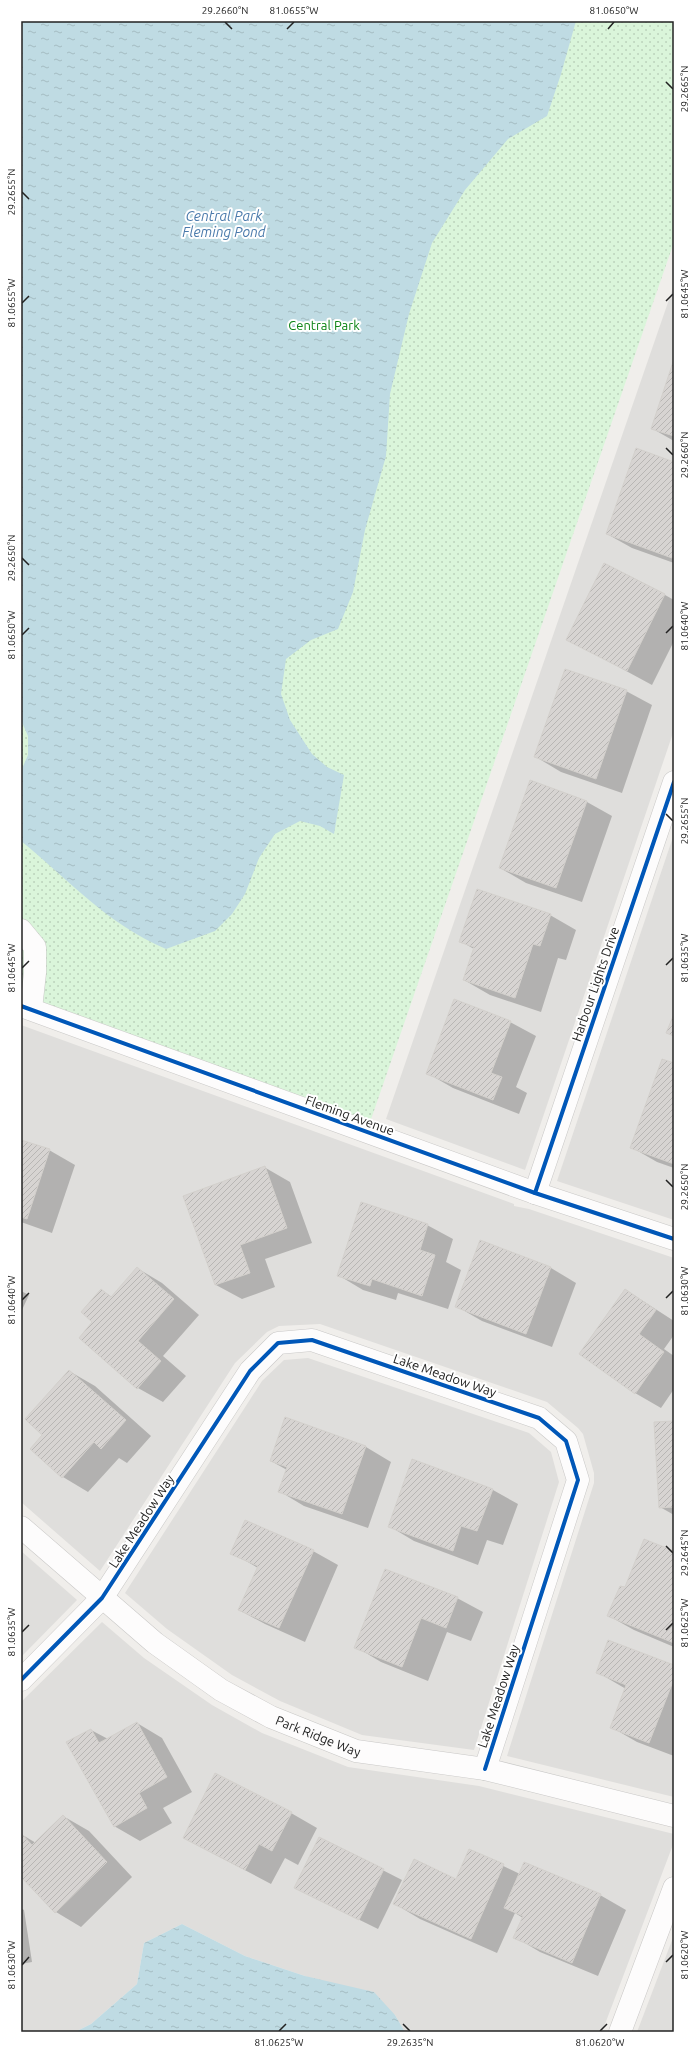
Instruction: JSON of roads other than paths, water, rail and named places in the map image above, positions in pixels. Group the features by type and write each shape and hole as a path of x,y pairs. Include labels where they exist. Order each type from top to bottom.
{"street":[{"name":"Harbour Lights Drive","path":"535,1193 674,782"},
{"path":"21,930 35,947 35,973 26,1008"},
{"name":"Fleming Avenue","path":"26,1008 535,1193 674,1239"},
{"name":"Lake Meadow Way","path":"21,1680 102,1598 250,1371 278,1343 312,1340 539,1418 566,1441 578,1480 485,1769"},
{"name":"Park Ridge Way","path":"21,1526 102,1598 156,1643 215,1686 271,1717 356,1751 485,1769 674,1816"},
{"path":"620,2032 674,1888"}],"water":[{"name":"Central Park Fleming Pond","path":"21,21 576,21 547,116 508,139 465,190 432,243 409,314 390,394 386,456 365,530 353,592 338,629 311,640 286,659 281,694 290,720 312,754 327,767 344,775 334,834 320,826 300,821 275,834 259,858 245,894 232,914 215,931 166,949 145,939 107,914 21,841 21,771 28,755 28,736 21,720"},
{"path":"182,1924 245,1956 305,1976 374,1992 395,2015 405,2032 75,2032 91,2024 137,1984 144,1943"}],"park label":[{"name":"Central Park","path":"324,325"}]}
